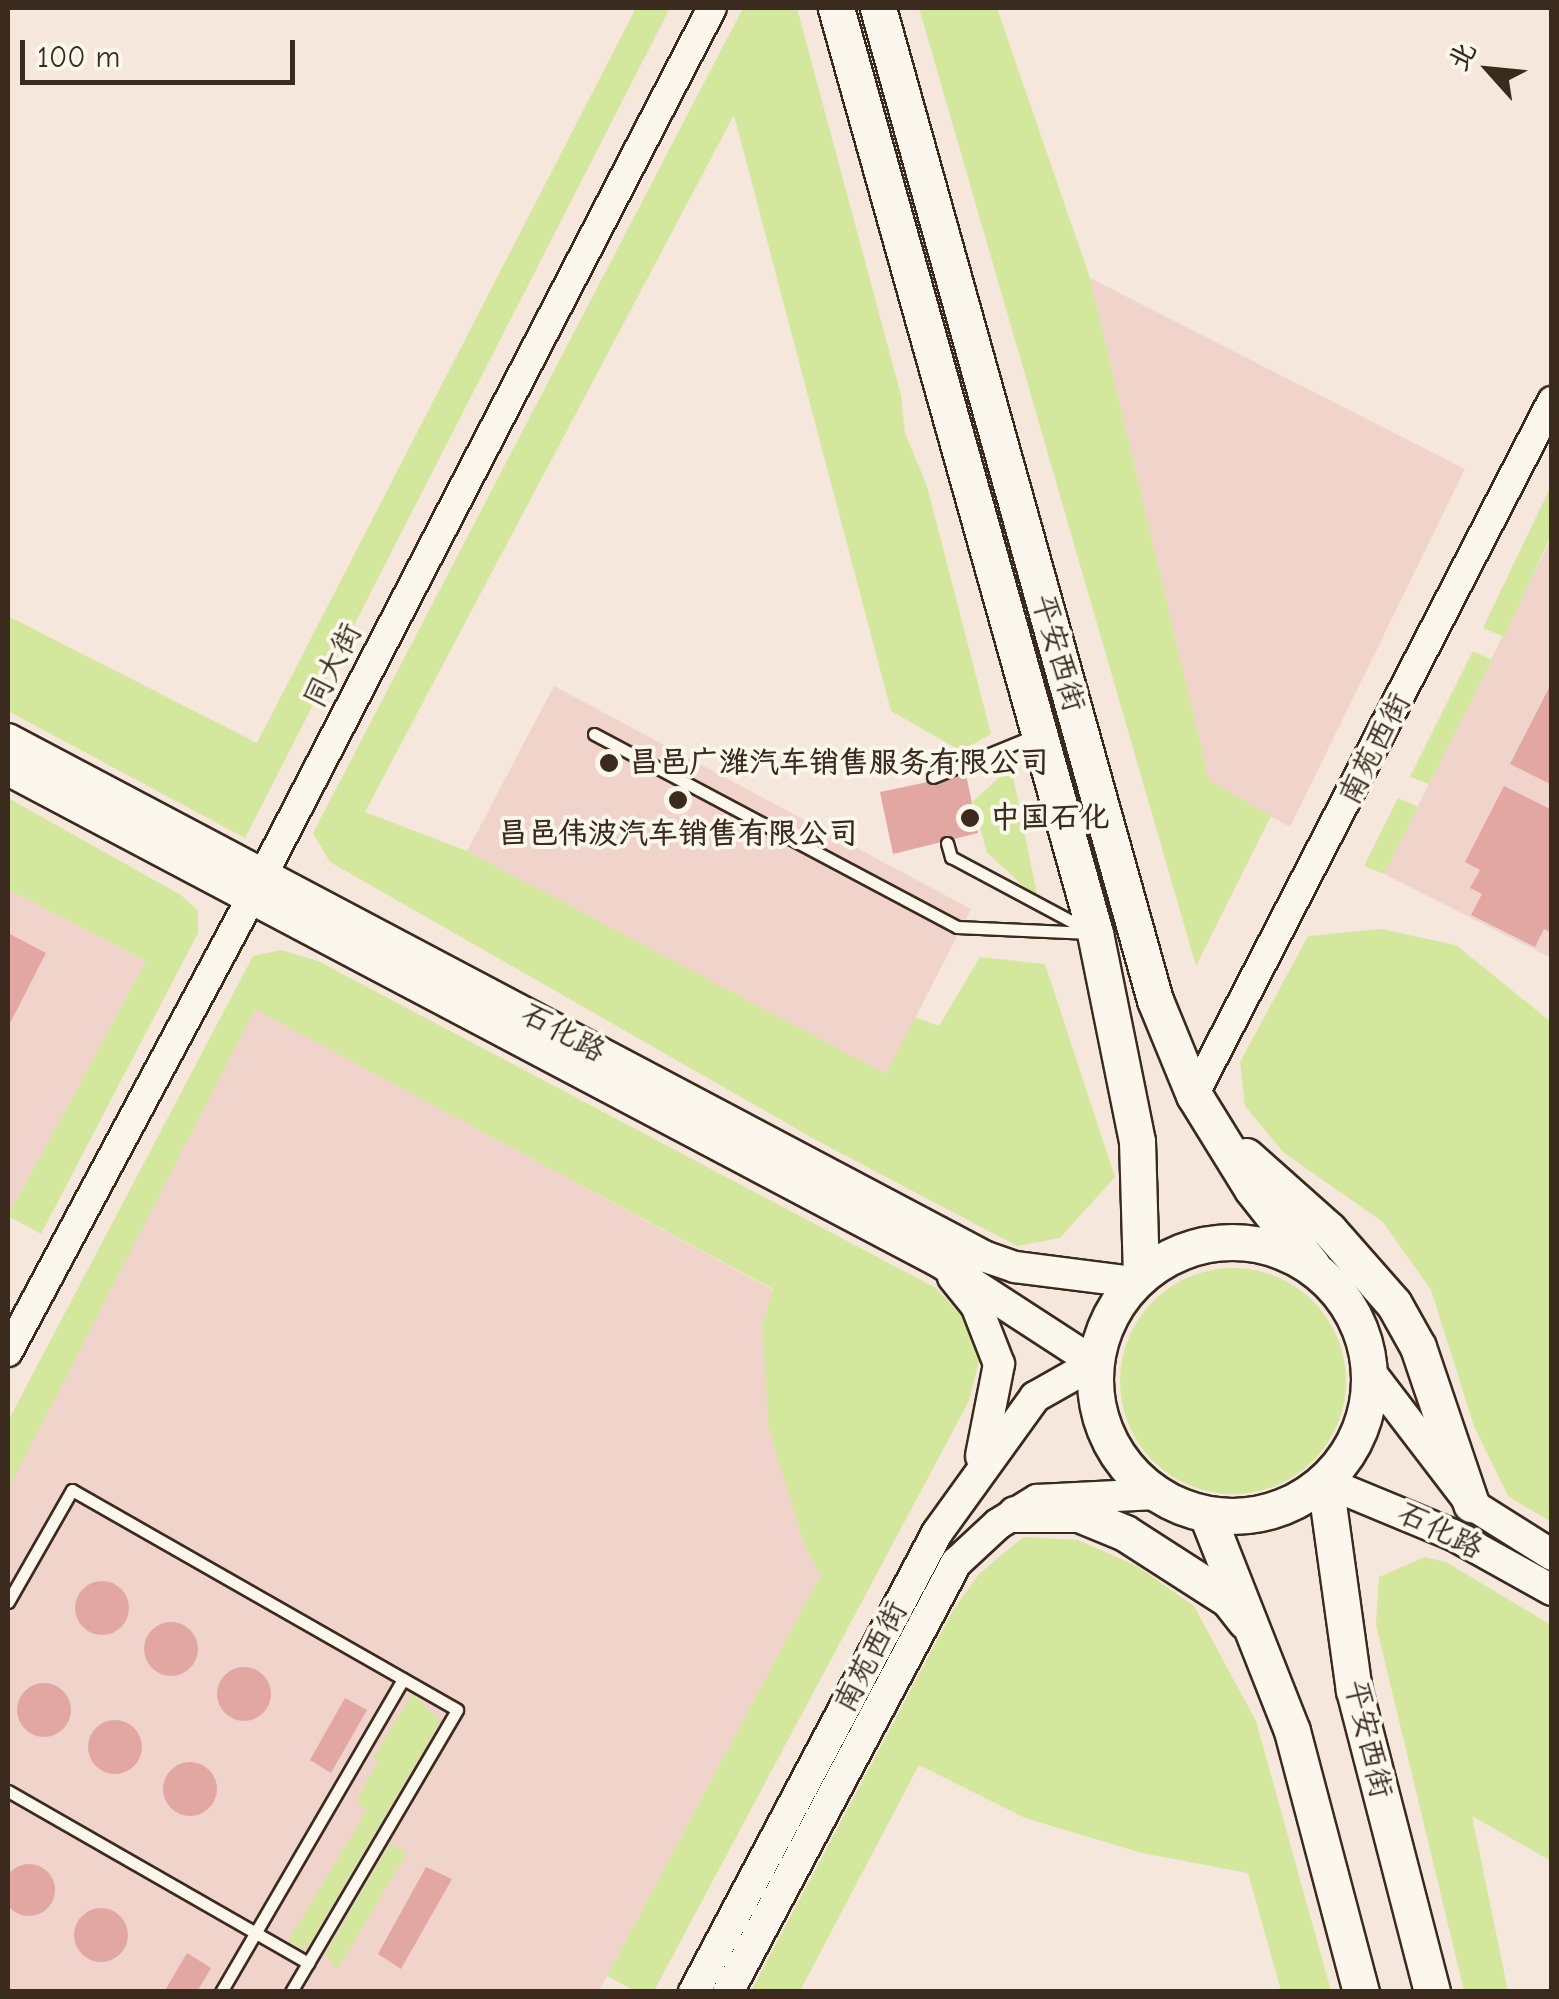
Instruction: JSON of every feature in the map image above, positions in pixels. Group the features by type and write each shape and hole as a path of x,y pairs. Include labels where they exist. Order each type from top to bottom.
{"main road":[{"name":"平安西街","path":"836,8 1095,934 1137,1141 1138,1278"},
{"name":"平安西街","path":"878,8 1155,1000 1194,1095 1252,1189 1312,1265"},
{"name":"石化路","path":"8,739 256,886 941,1262 1095,1363"},
{"name":"石化路","path":"8,770 256,886 986,1257 1015,1267 1138,1278"},
{"path":"1214,1126 1329,1230 1394,1304 1418,1348 1471,1504"},
{"path":"1225,1240 1271,1245 1312,1265 1342,1294 1363,1331 1370,1373 1366,1413 1350,1451 1324,1482 1276,1509 1249,1516 1207,1515 1156,1494 1110,1442 1098,1409 1095,1363 1104,1328 1138,1278 1180,1251 1225,1240"},
{"path":"941,1262 976,1305 998,1364 975,1476"},
{"name":"南苑西街","path":"694,1992 937,1533 1035,1397 1095,1363"},
{"path":"1370,1373 1471,1504 1552,1555"},
{"name":"石化路","path":"1324,1482 1453,1534 1552,1590"},
{"name":"平安西街","path":"1324,1482 1354,1690 1432,1992"},
{"name":"南苑西街","path":"728,1992 956,1563 1037,1500 1156,1494"},
{"path":"1015,1514 1079,1514 1125,1533 1228,1600 1258,1638"},
{"path":"1207,1515 1292,1731 1360,1992"}],"street":[{"name":"同大街","path":"8,1352 256,886 712,8"},
{"name":"南苑西街","path":"1194,1095 1552,401"}],"lane":[{"path":"932,777 1040,733"},
{"path":"594,734 958,926 1095,934"},
{"path":"948,843 951,857 1095,934"},
{"path":"8,1602 72,1490 457,1710 292,1992"},
{"path":"222,1992 404,1679"},
{"path":"8,1791 308,1963"}],"shaded area":[{"path":"1090,278 1465,469 1290,827 1209,781"},
{"path":"1551,539 1551,958 1384,874"},
{"path":"554,686 971,909 886,1075 467,851"},
{"path":"8,889 146,961 8,1216"},
{"path":"255,1008 773,1290 762,1324 806,1550 821,1574 599,1991 8,1992 8,1480"}],"green space":[{"path":"636,8 670,8 245,838 8,711 8,616 257,743"},
{"path":"743,8 797,8 901,395 905,433 927,486 991,734 961,751 891,711 734,115 365,812 467,851 886,1074 915,1017 939,1026 980,957 1045,964 1115,1177 1060,1238 1017,1246 816,1140 330,862 313,833"},
{"path":"919,8 997,8 1090,278 1209,780 1271,816 1196,966"},
{"path":"1549,490 1551,536 1504,637 1483,628"},
{"path":"1473,651 1492,660 1429,784 1410,777"},
{"path":"1011,767 1038,899 987,853 973,801"},
{"path":"8,798 181,895 198,911 198,933 41,1234 8,1216 146,961 8,889"},
{"path":"1398,798 1418,807 1384,874 1364,866"},
{"path":"1381,929 1456,945 1551,1022 1551,1522 1508,1496 1474,1426 1431,1290 1383,1222 1284,1153 1245,1106 1240,1062 1308,936"},
{"path":"281,950 318,961 936,1288 968,1323 980,1357 969,1401 654,1991 635,1991 607,1976 821,1574 806,1550 769,1430 762,1324 773,1289 255,1009 8,1490 8,1421 253,956"},
{"path":"1233,1268 1276,1277 1313,1301 1337,1338 1346,1381 1337,1424 1313,1461 1276,1485 1233,1494 1190,1485 1153,1461 1129,1424 1120,1381 1129,1338 1153,1301 1190,1277"},
{"path":"1023,1537 1078,1540 1137,1566 1194,1606 1256,1721 1331,1991 1281,1991 1248,1873 1142,1853 1025,1818 919,1765 800,1991 751,1991 953,1610 979,1574"},
{"path":"1425,1557 1446,1562 1551,1625 1551,1861 1472,1816 1508,1991 1464,1991 1376,1625 1379,1577"},
{"path":"412,1694 441,1721 307,1948 299,1947 288,1941 367,1810 356,1802 378,1761 373,1758"},
{"path":"390,1844 407,1853 337,1970 325,1954"}],"building":[{"path":"1552,682 1552,785 1510,764"},
{"path":"966,774 978,833 893,854 880,792"},
{"path":"1504,786 1552,810 1552,933 1544,929 1535,947 1471,915 1482,894 1470,888 1480,870 1465,862"},
{"path":"8,933 46,953 8,1027"},
{"path":"102,1581 121,1589 129,1608 121,1627 102,1635 83,1627 75,1608 83,1589"},
{"path":"171,1622 190,1630 198,1649 190,1668 171,1676 152,1668 144,1649 152,1630"},
{"path":"244,1667 263,1675 271,1694 263,1713 244,1721 225,1713 217,1694 225,1675"},
{"path":"44,1683 63,1691 71,1710 63,1729 44,1737 25,1729 17,1710 25,1691"},
{"path":"345,1698 367,1710 331,1773 310,1760"},
{"path":"115,1720 134,1728 142,1747 134,1766 115,1774 96,1766 88,1747 96,1728"},
{"path":"190,1762 209,1770 217,1789 209,1808 190,1816 171,1808 163,1789 171,1770"},
{"path":"29,1864 47,1872 55,1890 47,1908 29,1916 11,1908 3,1890 11,1872"},
{"path":"426,1867 452,1879 401,1969 378,1954"},
{"path":"101,1908 120,1916 128,1935 120,1954 101,1962 82,1954 74,1935 82,1916"},
{"path":"187,1953 211,1968 197,1992 164,1992"}],"place":[{"name":"昌邑广潍汽车销售服务有限公司","path":"609,763"},
{"name":"昌邑伟波汽车销售有限公司","path":"678,800"},
{"name":"中国石化","path":"970,818"}]}
